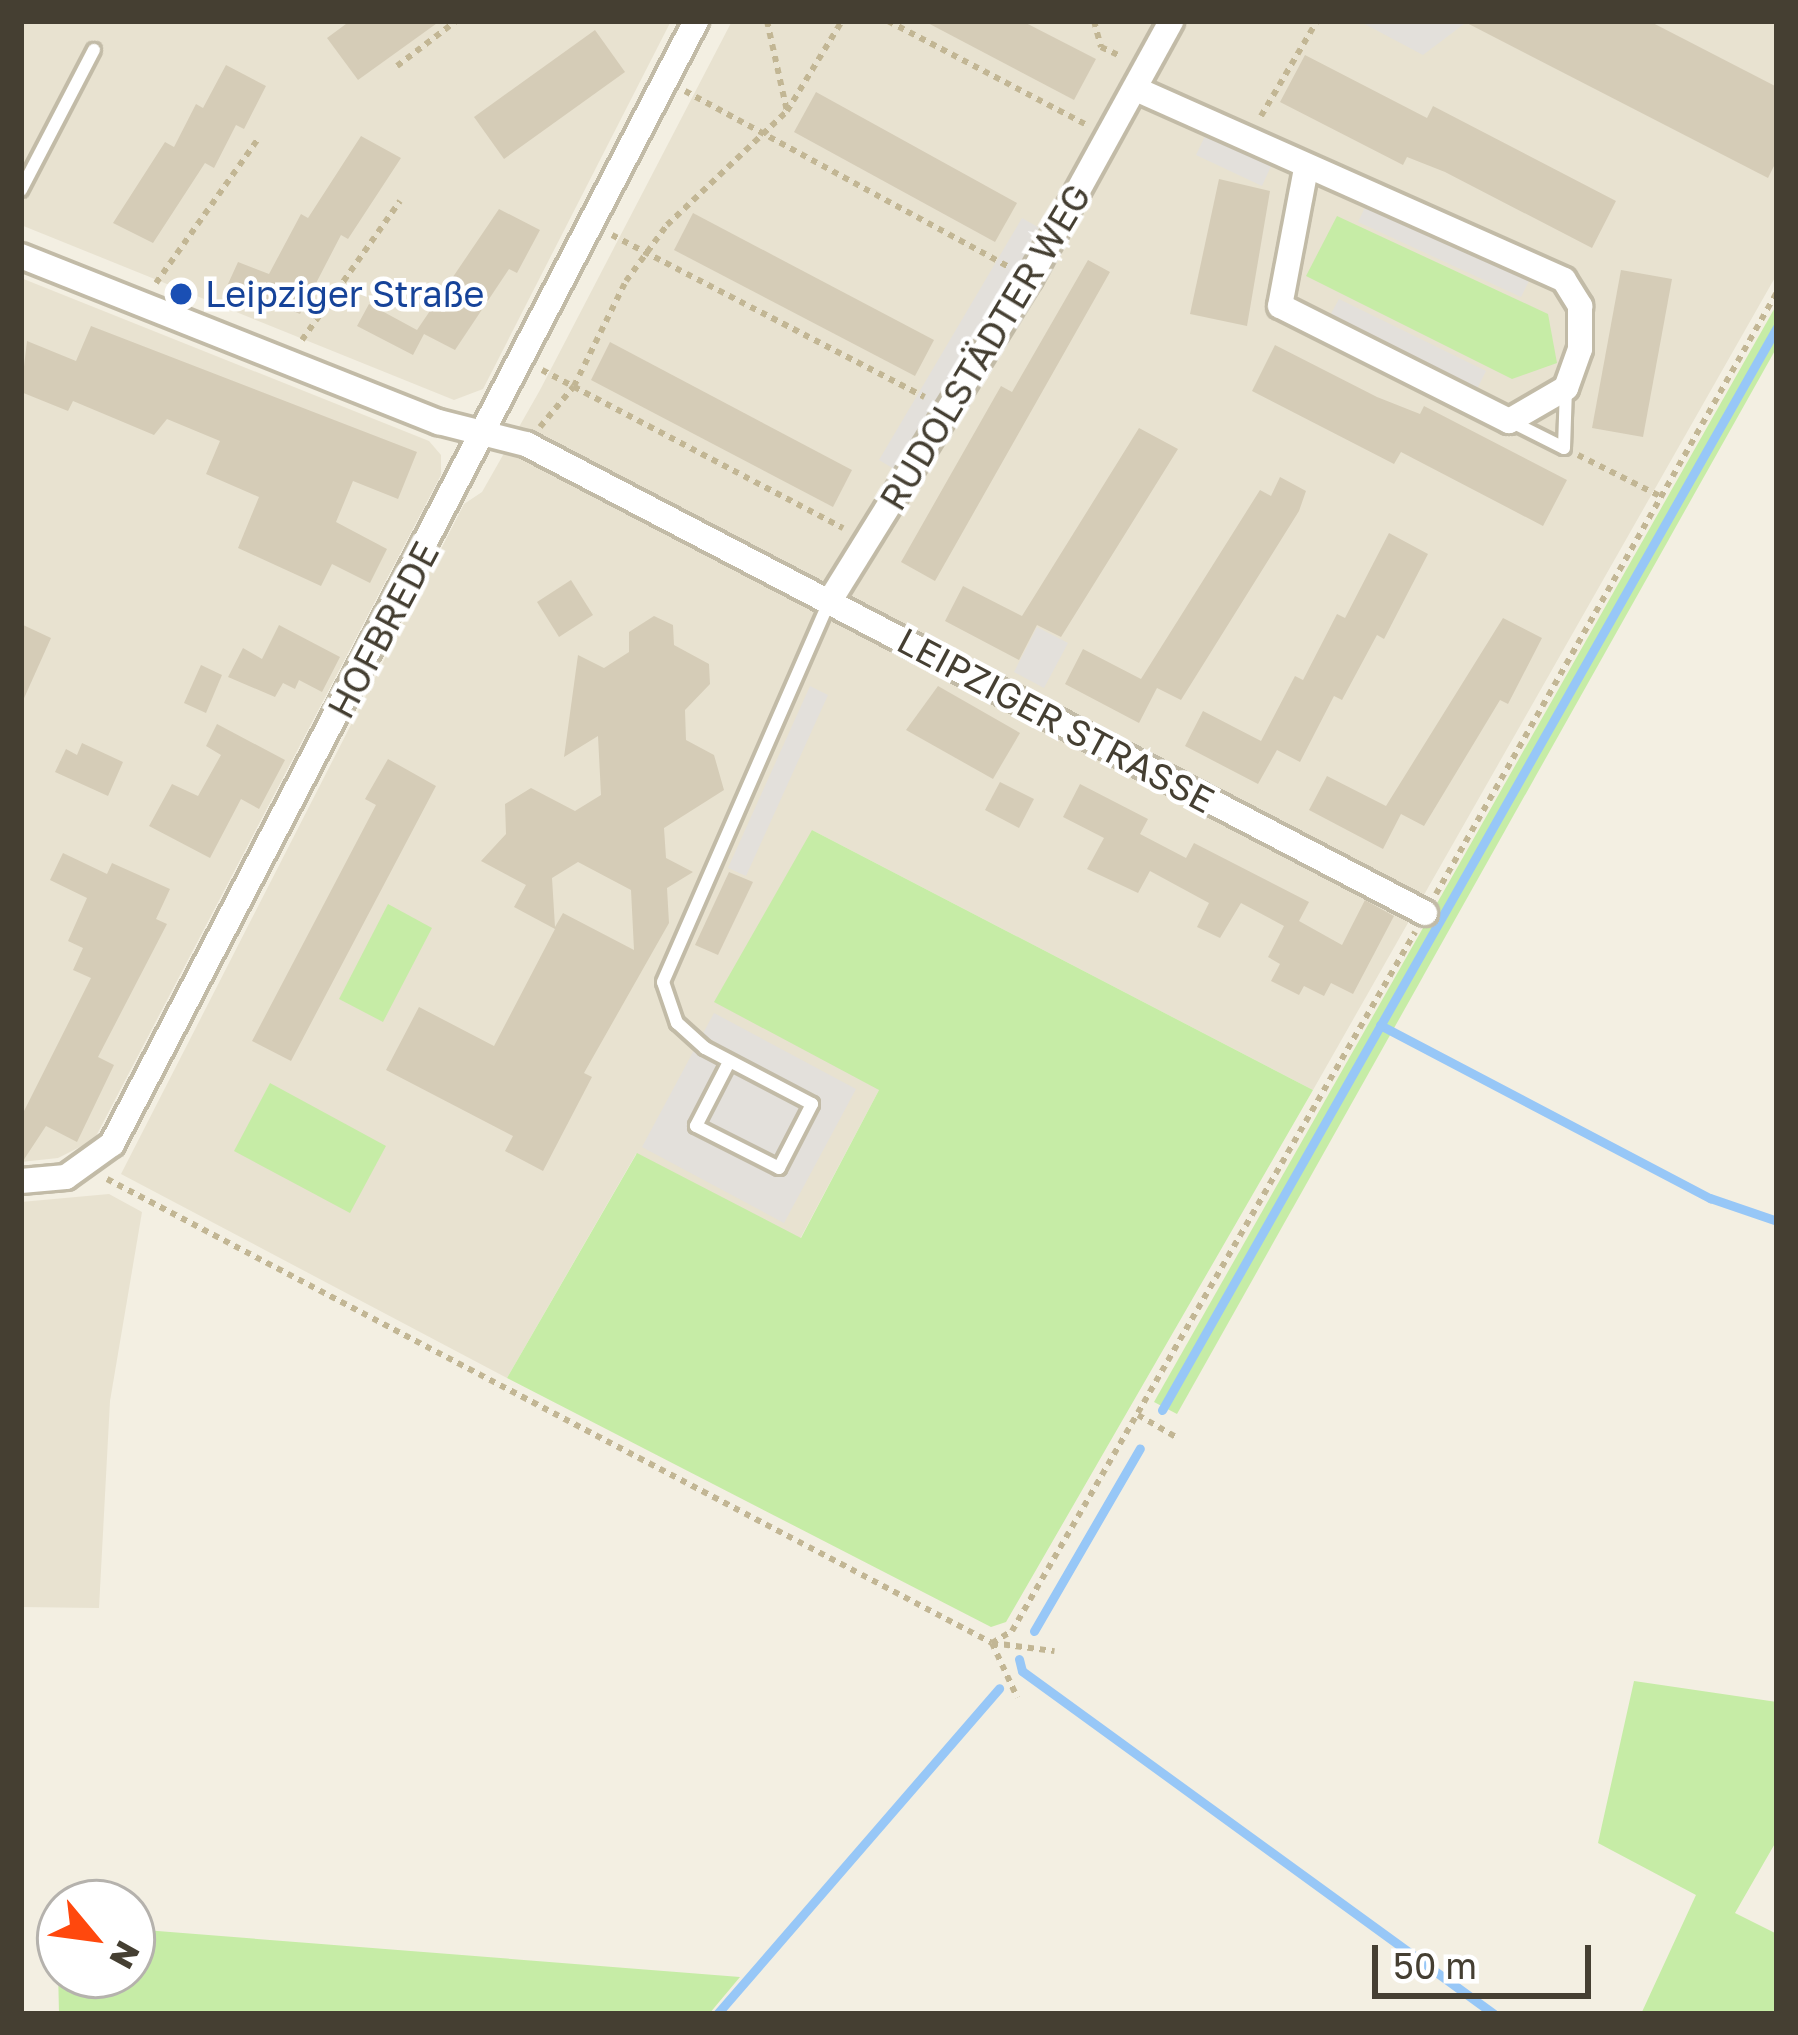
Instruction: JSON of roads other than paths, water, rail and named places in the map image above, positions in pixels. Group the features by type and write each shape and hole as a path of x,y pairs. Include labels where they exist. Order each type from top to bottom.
{"street":[{"name":"HOFBREDE","path":"21,1181 91,1166 112,1144 485,436 696,21"},
{"name":"RUDOLSTÄDTER WEG","path":"829,602 1030,278 1171,21"},
{"path":"1142,80 1248,141 1564,280 1580,306 1580,349 1566,388 1509,421 1280,306 1306,168"},
{"name":"LEIPZIGER STRASSE","path":"21,256 485,436 526,444 1425,913"}],"lane":[{"path":"21,190 94,50"},
{"path":"1509,421 1564,448 1566,388"},
{"path":"729,1062 696,1126 779,1168 812,1104 729,1062 677,1023 663,982 829,602"}],"waterway":[{"path":"1162,1410 1777,327"},
{"path":"1380,1025 1710,1198 1777,1221"},
{"path":"1034,1631 1140,1448"},
{"path":"1019,1659 1022,1671 1494,2014"},
{"path":"717,2014 999,1688"}],"place":[{"name":"Leipziger Straße","path":"181,294"}]}
